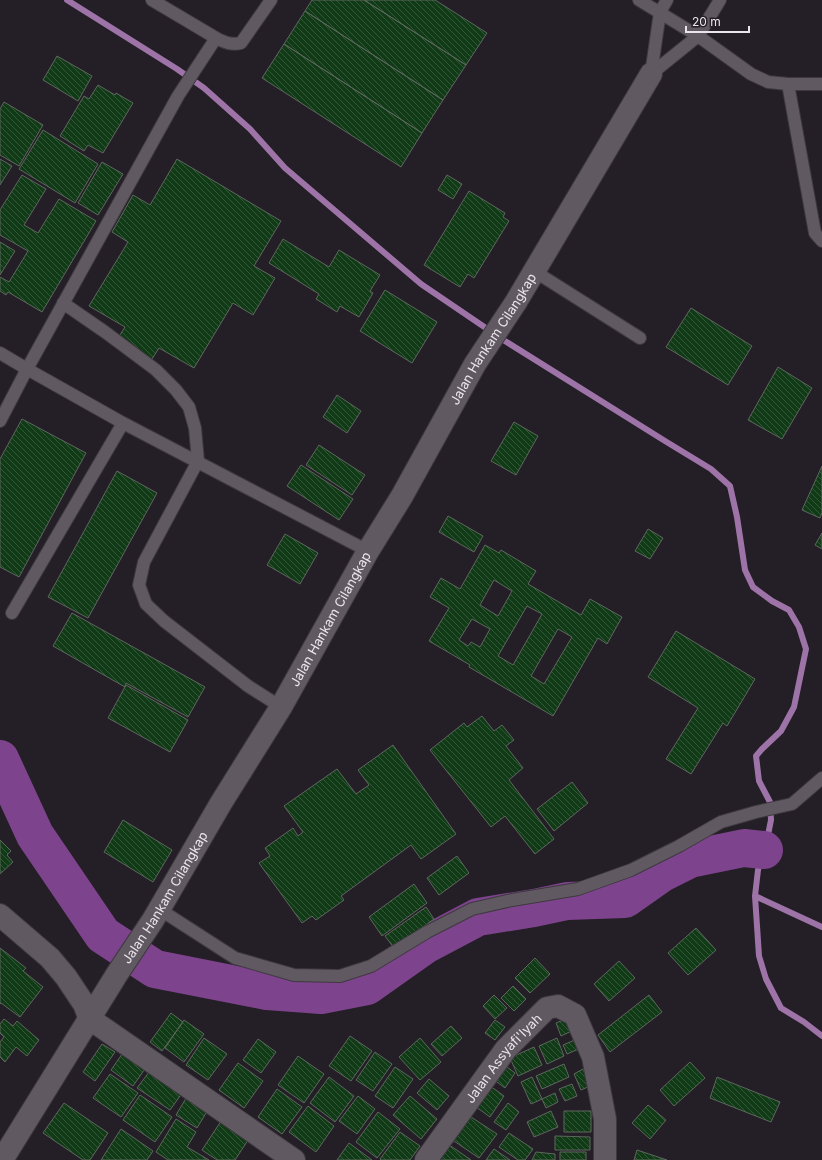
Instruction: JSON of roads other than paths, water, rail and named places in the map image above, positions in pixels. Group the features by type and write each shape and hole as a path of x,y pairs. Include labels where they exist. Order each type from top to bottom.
{"street":[{"name":"Jalan Hankam Cilangkap","path":"2,1160 117,974 156,914 221,803 281,707 368,551 402,496 475,364 516,302 651,74"},
{"path":"0,915 50,958 84,1004 90,1019 294,1160"},
{"name":"Jalan Assyafi'Iyah","path":"426,1160 506,1049 547,1008 558,1006 575,1015 593,1057 605,1119 605,1160"}],"lane":[{"path":"152,0 216,38 228,44 234,45 241,43 271,0"},
{"path":"639,0 698,36 751,74 768,82 788,84 822,84"},
{"path":"651,74 660,12 667,0"},
{"path":"651,74 698,36 720,0"},
{"path":"0,421 63,303 178,96 216,38"},
{"path":"788,84 815,233 822,241"},
{"path":"534,271 640,338"},
{"path":"63,303 150,366 176,390 189,407 195,428 198,461 144,562 139,585 146,604 164,621 248,686 281,707"},
{"path":"0,353 27,370 123,423 368,551"},
{"path":"12,613 123,423"},
{"path":"156,914 235,958 294,975 340,976 372,966 427,932 472,910 512,900 578,889 631,870 679,846 721,822 792,804 822,778"}],"waterway":[{"path":"67,0 177,69 204,88 250,129 285,168 421,284 505,341 711,469 730,486 737,517 745,570 753,587 772,601 789,610 799,627 806,649 794,707 781,731 756,756 759,781 770,802 771,820 758,870 755,896 759,956 766,979 781,1008 804,1022 822,1036"},
{"path":"0,759 35,835 103,935 155,969 267,991 321,995 367,986 425,945 478,917 567,901 625,899 662,873 690,859 744,848 764,850"},
{"path":"755,896 822,927"}]}
